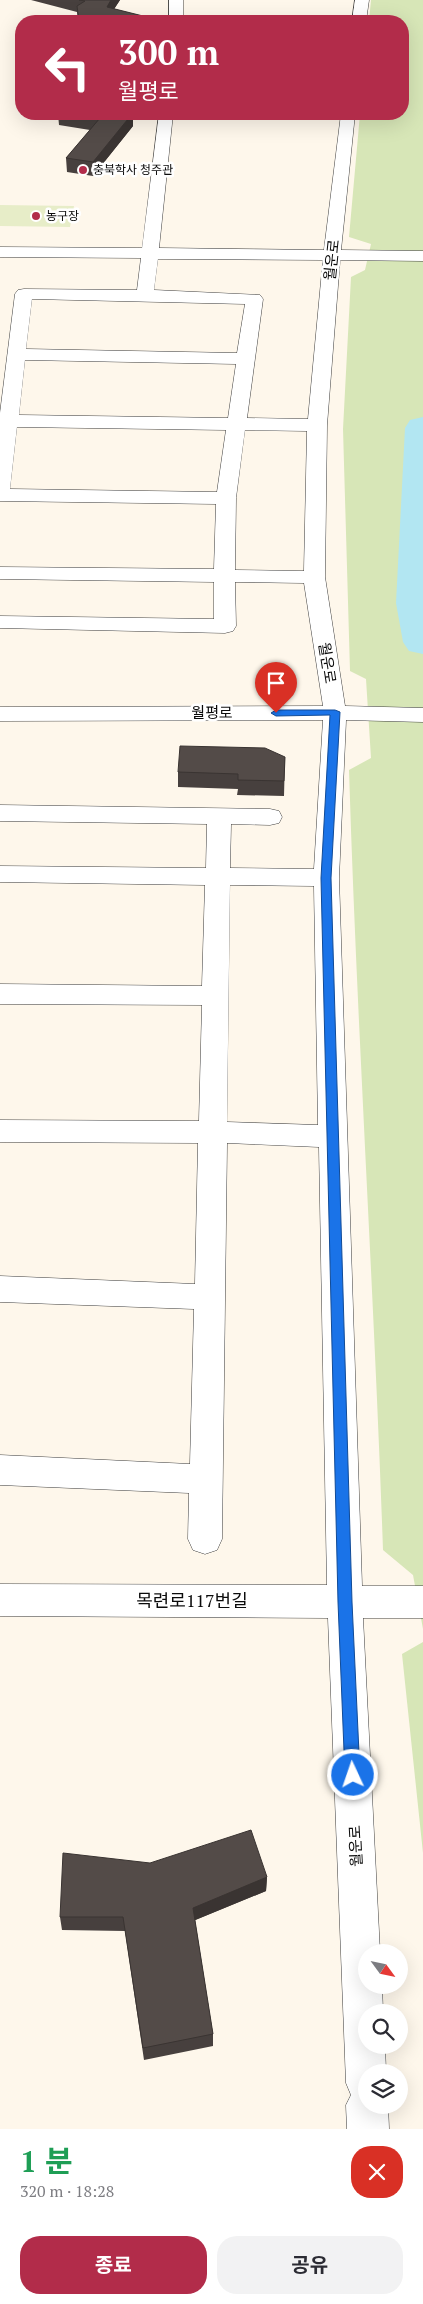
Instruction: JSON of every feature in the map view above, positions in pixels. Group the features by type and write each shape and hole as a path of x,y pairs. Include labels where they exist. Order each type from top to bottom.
{"street":[{"path":"176,0 176,15"},
{"path":"360,15 362,0"},
{"path":"145,295 165,120"},
{"name":"월운로","path":"347,120 332,254 317,425 314,577 335,712 326,878 345,1602 365,2064"},
{"path":"0,252 423,256"},
{"path":"0,490 24,294 145,295 254,299 235,423 226,498 225,626 0,622"},
{"path":"17,354 245,359"},
{"path":"8,422 317,425"},
{"path":"0,494 226,498"},
{"path":"0,573 314,577"},
{"name":"월평로","path":"0,714 335,712 423,715"},
{"path":"0,812 270,817"},
{"path":"205,1539 219,816"},
{"path":"0,874 326,878"},
{"path":"0,994 216,996"},
{"path":"0,1131 213,1132 332,1137"},
{"path":"0,1289 210,1297"},
{"path":"0,1470 206,1478"},
{"name":"목련로117번길","path":"0,1600 423,1602"},
{"path":"367,2114 368,2129"}],"green space":[{"path":"371,0 423,0 423,1629 413,1575 383,1550 349,770 371,758 366,679 350,671 343,429 351,277 365,270 371,244 349,237 359,120 409,120 409,15 370,15"},
{"name":"농구장","path":"0,205 74,206 70,227 0,226"},
{"path":"423,1642 423,1853 402,1654"}],"building":[{"path":"79,0 111,0 107,7 139,15 78,15 77,6 85,1"},
{"path":"98,120 127,120 93,162 66,158"},
{"path":"180,746 265,748 285,757 284,781 238,780 238,774 178,772"},
{"path":"251,1830 267,1877 193,1908 213,2034 143,2048 123,1917 60,1917 63,1853 150,1863"}],"waterway":[{"path":"423,428 416,603 423,642"}],"place":[{"name":"충북학사 청주관","path":"83,170"},
{"name":"농구장","path":"36,216"}],"route":[{"path":"276,713 335,712 326,878 345,1602 353,1775"}]}
